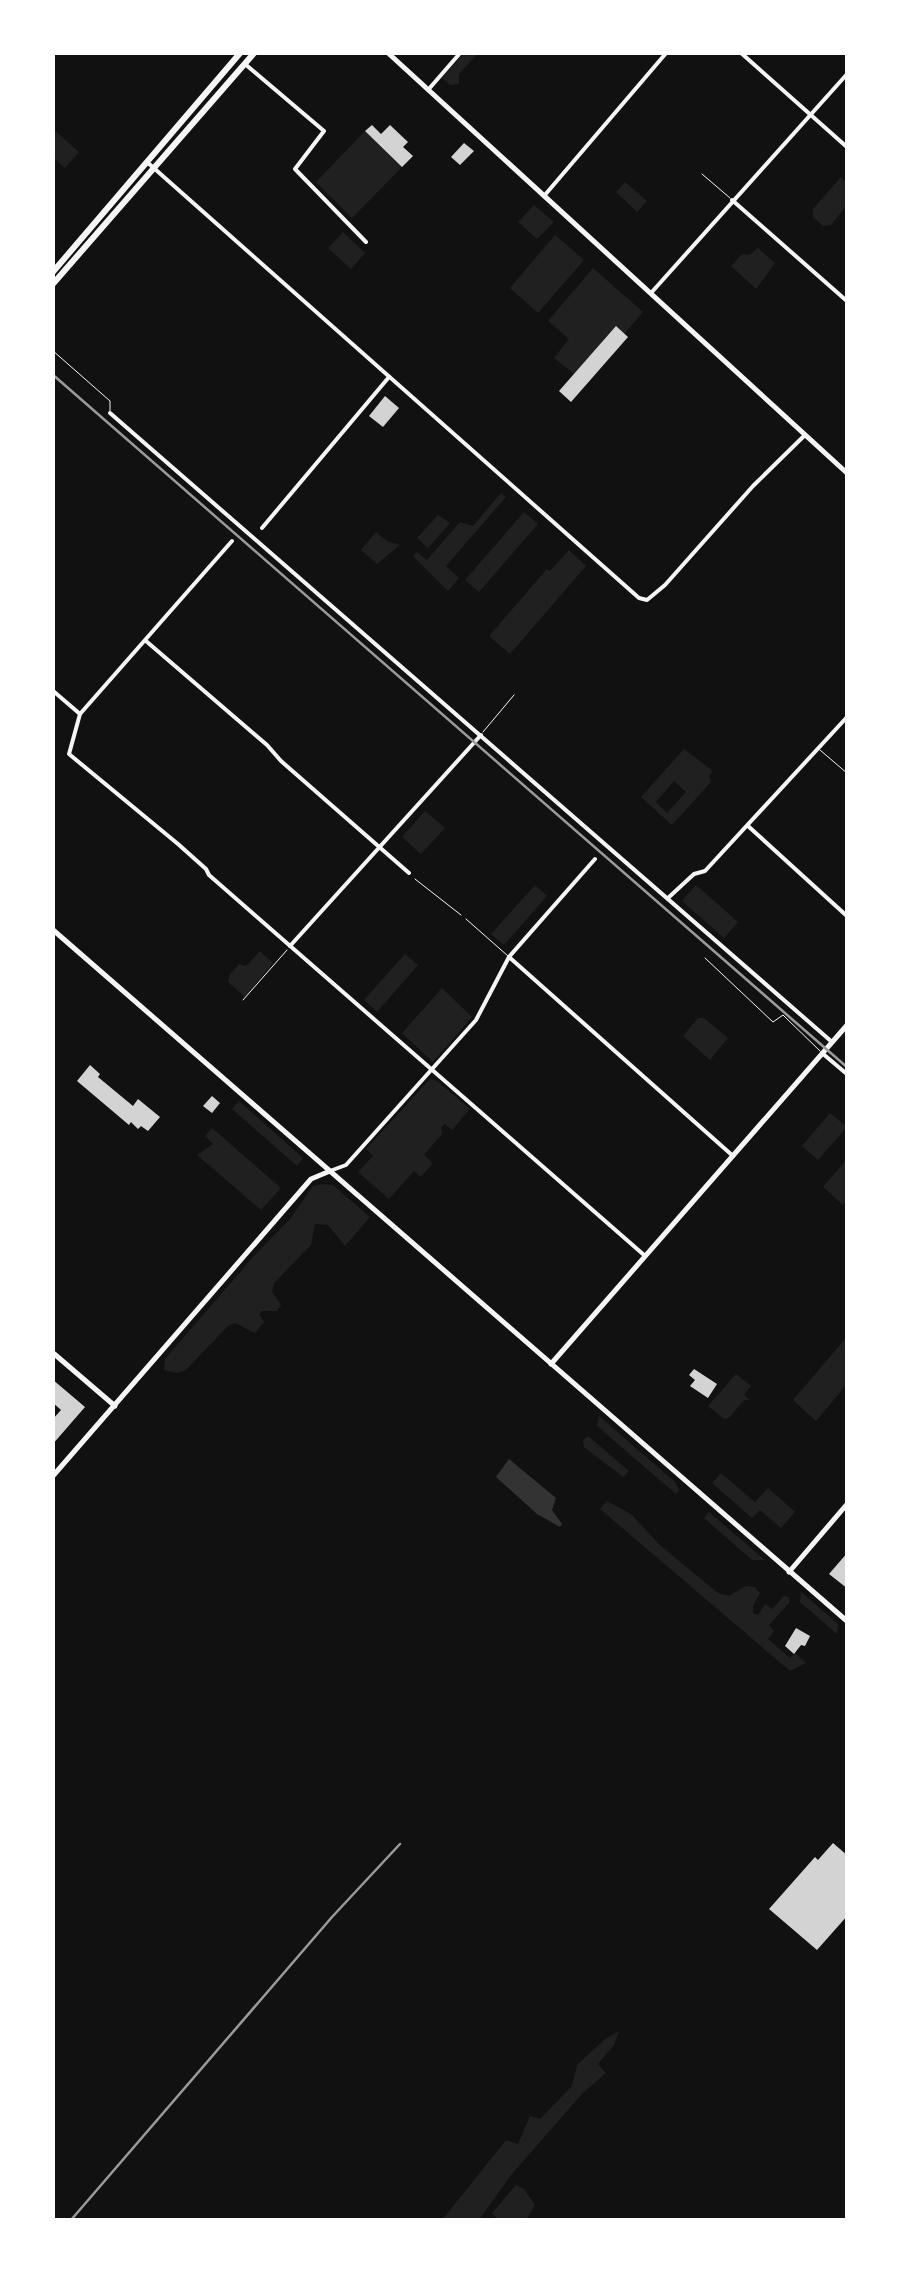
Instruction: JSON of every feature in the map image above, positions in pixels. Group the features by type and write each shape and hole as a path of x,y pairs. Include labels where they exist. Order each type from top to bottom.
{"main road":[{"path":"52,285 240,52"},
{"path":"52,273 255,52"},
{"path":"387,52 848,474"},
{"path":"52,929 848,1622"},
{"path":"551,1364 848,1024"},
{"path":"52,1478 311,1179 330,1171"},
{"path":"52,1352 115,1406"},
{"path":"790,1572 848,1504"}],"street":[{"path":"428,90 461,52"},
{"path":"544,196 667,52"},
{"path":"740,52 848,148"},
{"path":"246,64 324,130 295,169 366,242"},
{"path":"650,294 848,72"},
{"path":"150,165 639,598 647,600 666,586 752,486 805,435"},
{"path":"732,200 848,302"},
{"path":"262,528 390,377"},
{"path":"110,412 832,1042"},
{"path":"232,541 80,714 70,754 645,1256"},
{"path":"146,641 409,873"},
{"path":"52,690 80,714"},
{"path":"668,898 694,874 705,871 848,716"},
{"path":"290,946 480,734"},
{"path":"748,826 848,917"},
{"path":"330,1171 346,1165 476,1020 509,957 595,859"},
{"path":"509,957 733,1156"},
{"path":"822,1053 848,1075"}],"lane":[{"path":"702,174 732,200"},
{"path":"52,350 110,401 110,412"},
{"path":"480,734 514,696"},
{"path":"818,749 848,774"},
{"path":"466,919 509,957"},
{"path":"706,958 773,1022 783,1016 822,1053"}],"path":[{"path":"409,873 466,919"},
{"path":"243,1000 290,946"}],"shaded area":[{"path":"464,53 478,53 459,74 459,84 450,85 442,78"},
{"path":"53,129 79,152 65,168 53,157"},
{"path":"365,131 402,167 352,218 316,182"},
{"path":"841,177 847,183 847,205 831,225 823,226 813,217 813,209"},
{"path":"625,182 647,201 637,212 616,192"},
{"path":"534,205 554,222 537,239 518,222"},
{"path":"343,232 365,253 351,269 328,248"},
{"path":"555,235 584,260 538,313 510,288"},
{"path":"758,248 775,263 756,289 731,266 742,254 749,255"},
{"path":"593,268 643,312 624,334 574,374 554,358 569,339 548,321"},
{"path":"501,493 506,497 446,566 459,578 448,591 413,556 417,552 427,560 460,522 473,526"},
{"path":"524,512 538,524 479,592 465,580"},
{"path":"438,515 450,523 428,548 417,538"},
{"path":"376,532 400,545 377,564 361,550"},
{"path":"569,550 586,566 510,654 489,636 547,569 550,571"},
{"path":"684,749 713,771 709,776 711,782 672,825 641,797","holes":["674,781 686,792 667,813 656,802"]},
{"path":"425,811 445,828 421,854 402,837"},
{"path":"535,885 547,896 504,945 491,934"},
{"path":"696,885 738,922 724,938 682,901"},
{"path":"260,951 273,963 245,997 228,982 230,974 239,964 246,966"},
{"path":"405,954 418,965 377,1012 364,1000"},
{"path":"442,988 472,1017 433,1062 402,1033"},
{"path":"698,1018 704,1018 728,1038 710,1060 683,1036"},
{"path":"430,1079 470,1109 452,1130 445,1124 441,1127 442,1134 424,1155 433,1163 421,1177 414,1171 389,1199 358,1172 373,1156 366,1149"},
{"path":"239,1101 303,1158 297,1166 232,1109"},
{"path":"830,1113 847,1127 818,1160 802,1146"},
{"path":"212,1128 281,1188 261,1210 197,1155 213,1144 205,1136"},
{"path":"847,1159 847,1200 843,1205 823,1187"},
{"path":"333,1185 370,1217 345,1246 328,1225 315,1224 311,1245 274,1283 272,1292 281,1305 277,1311 259,1314 264,1322 255,1333 235,1323 186,1370 164,1370 165,1359 290,1219 313,1186"},
{"path":"845,1339 847,1384 816,1421 793,1400"},
{"path":"736,1374 751,1386 744,1395 750,1400 744,1400 724,1419 708,1406"},
{"path":"599,1416 675,1482 679,1490 676,1494 597,1426"},
{"path":"588,1436 629,1471 623,1477 584,1447 583,1440"},
{"path":"509,1459 556,1498 552,1510 562,1524 560,1527 537,1514 496,1477"},
{"path":"721,1473 755,1502 768,1488 795,1512 781,1528 760,1510 752,1518 712,1483"},
{"path":"607,1501 631,1514 661,1546 718,1593 729,1596 746,1586 755,1587 760,1593 753,1613 758,1615 765,1604 772,1609 784,1596 789,1597 789,1603 769,1625 774,1631 768,1639 790,1658 795,1653 806,1663 790,1671 600,1509"},
{"path":"709,1512 765,1560 752,1560 704,1518"},
{"path":"801,1592 838,1624 837,1634 800,1602"},
{"path":"619,2031 614,2045 598,2064 606,2073 582,2094 511,2175 479,2220 442,2220 506,2140 518,2144 530,2116 540,2119 572,2086 577,2065"},
{"path":"516,2185 524,2189 535,2205 526,2220 498,2220 492,2213"}],"building":[{"path":"372,125 381,134 390,125 408,142 403,147 413,156 402,167 365,131"},
{"path":"464,143 474,151 460,165 451,157"},
{"path":"616,326 628,337 571,402 559,391"},
{"path":"385,396 399,408 383,427 369,416"},
{"path":"90,1065 100,1074 98,1077 133,1106 138,1099 160,1117 148,1131 131,1122 129,1125 77,1081"},
{"path":"212,1096 220,1103 212,1113 203,1106"},
{"path":"694,1369 717,1384 708,1398 690,1386 695,1380 689,1375"},
{"path":"52,1379 85,1407 52,1445 52,1420 61,1410 52,1402"},
{"path":"848,1552 848,1589 829,1574"},
{"path":"796,1628 810,1636 794,1654 785,1646"},
{"path":"833,1843 848,1856 848,1915 817,1950 769,1909 815,1857 818,1860"}],"tram line":[{"path":"52,374 848,1068"}],"railway":[{"path":"71,2220 332,1917 400,1844"}]}
